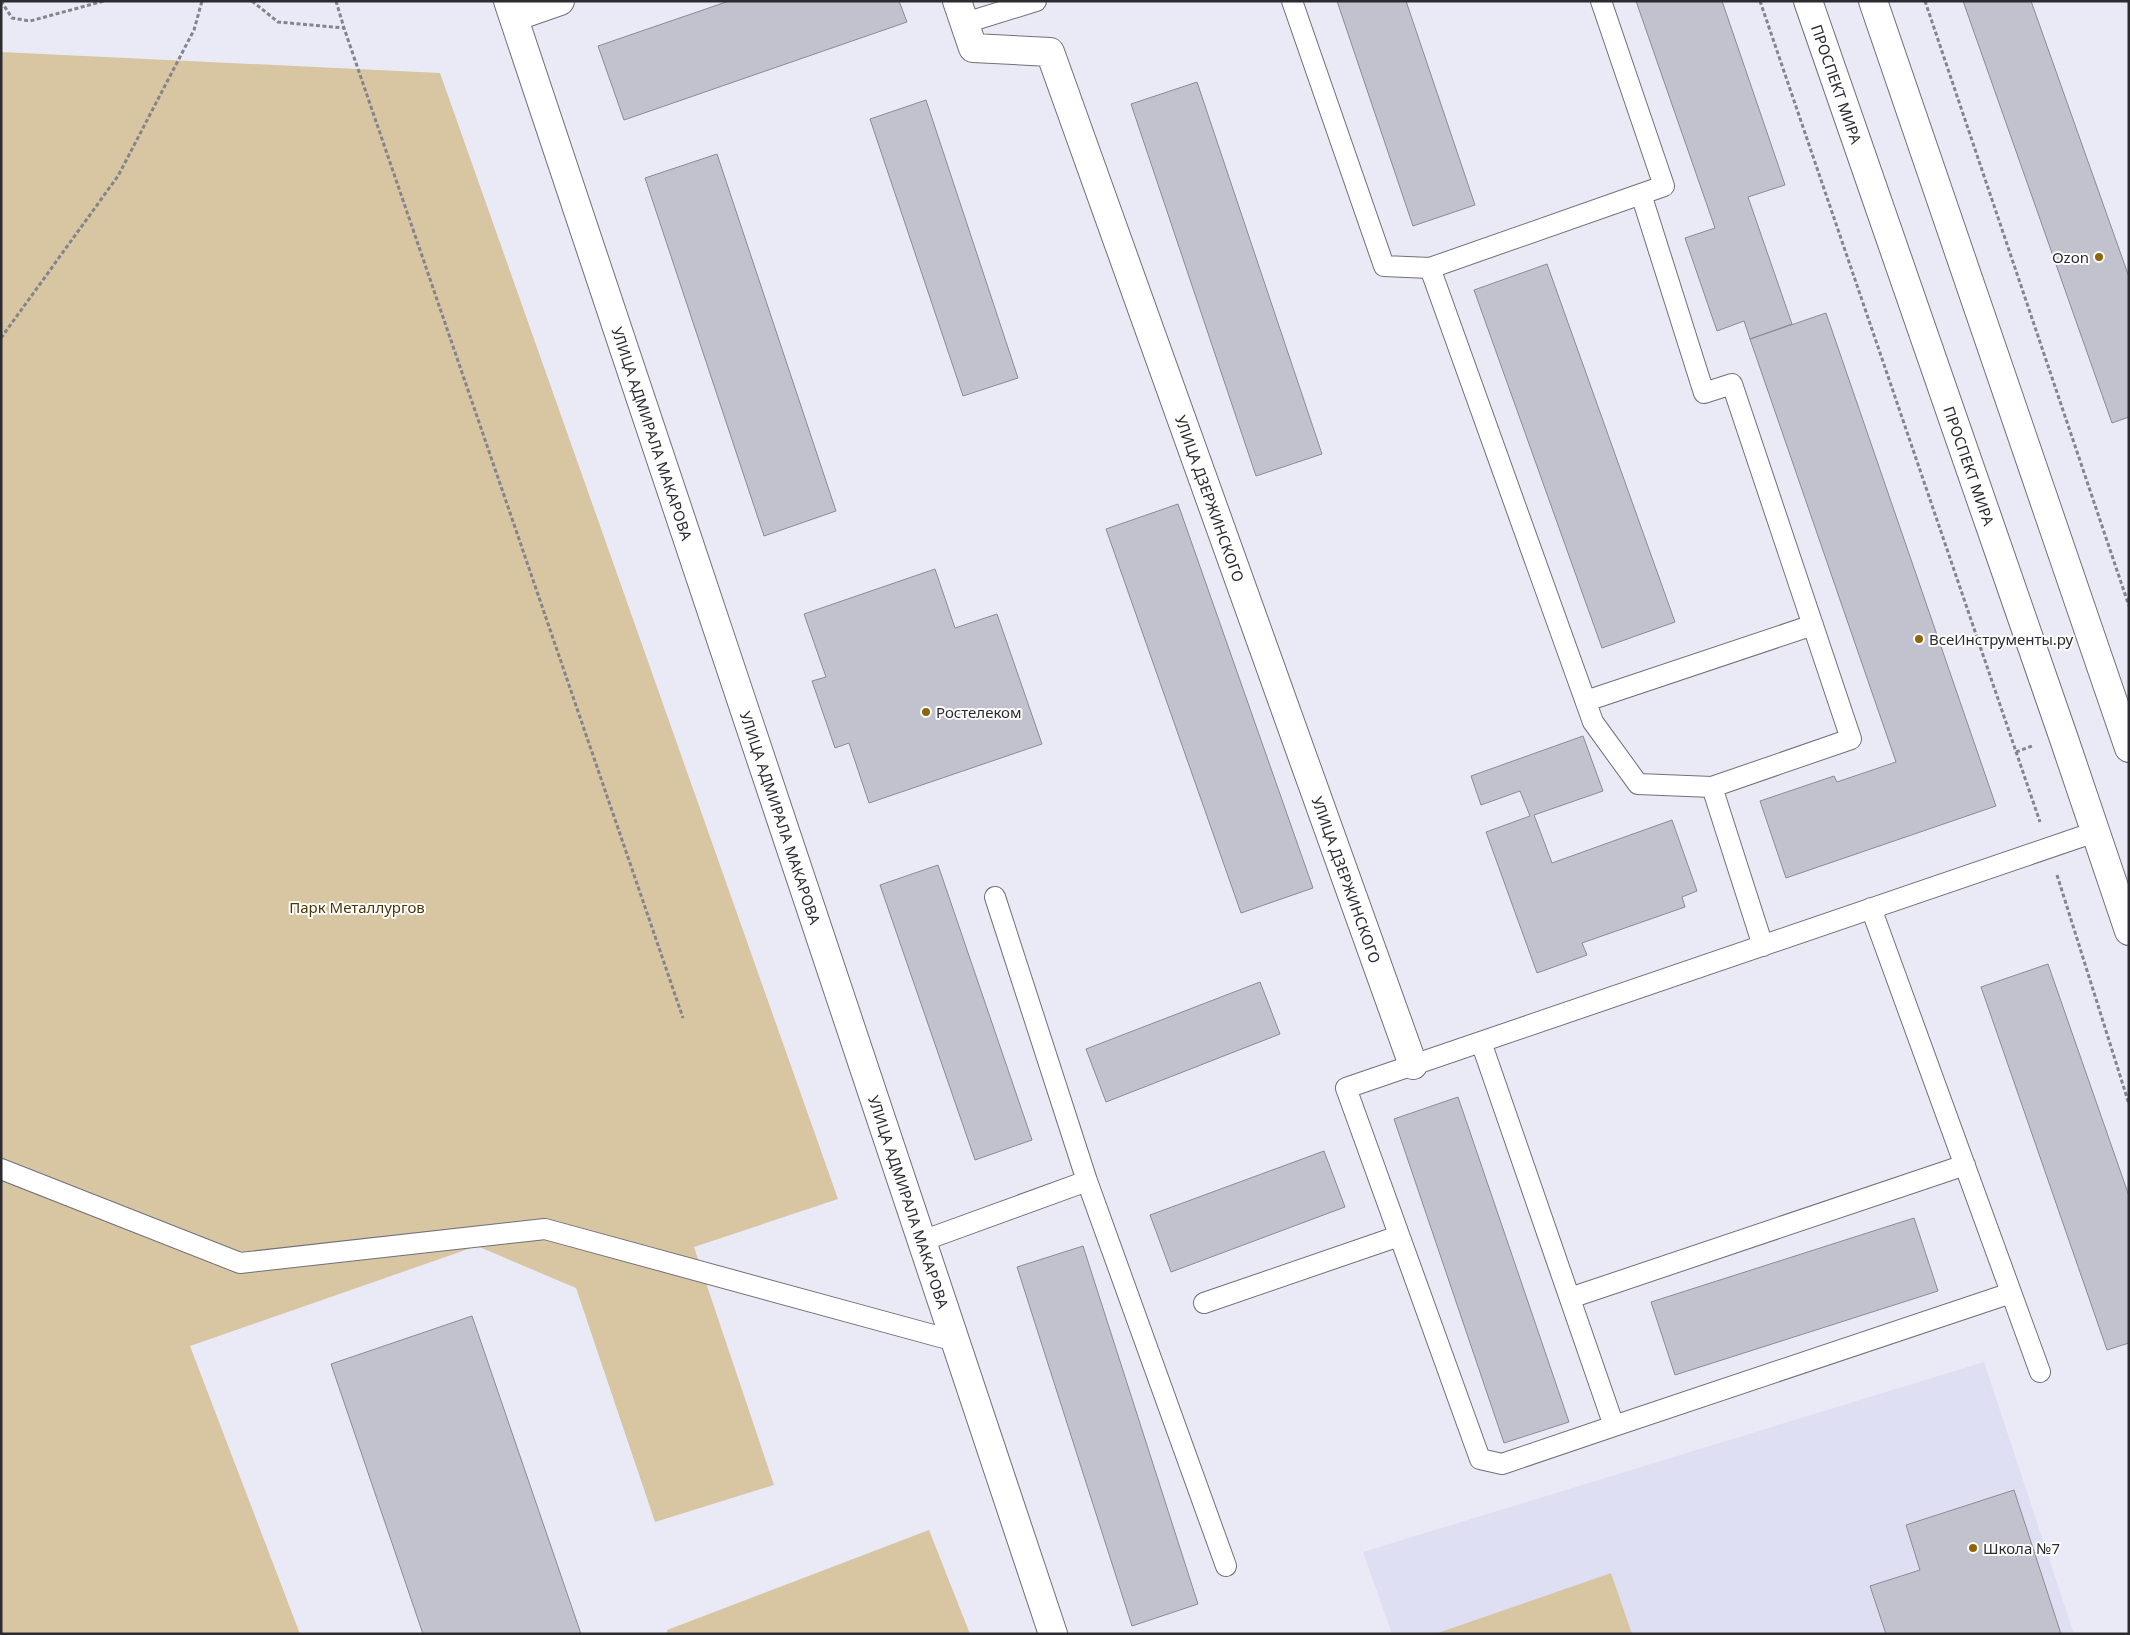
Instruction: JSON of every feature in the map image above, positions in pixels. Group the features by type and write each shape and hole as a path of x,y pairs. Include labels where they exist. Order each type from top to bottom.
{"street":[{"path":"511,9 560,1"},
{"name":"ПРОСПЕКТ МИРА","path":"1808,1 2129,931"},
{"path":"1873,1 2129,748"},
{"name":"УЛИЦА АДМИРАЛА МАКАРОВА","path":"511,9 1053,1634"},
{"name":"УЛИЦА ДЗЕРЖИНСКОГО","path":"961,12 973,48 1050,52 1413,1065"}],"lane":[{"path":"961,12 1036,1"},
{"path":"1292,1 1384,266 1430,268 1664,186 1602,1"},
{"path":"1430,268 1593,722 1638,784 1712,787 1851,739 1732,384 1704,393 1641,194"},
{"path":"1586,701 1813,625"},
{"path":"1712,787 1763,946"},
{"path":"2011,1293 1502,1464 1480,1459 1346,1088 2095,832"},
{"path":"995,897 1087,1181 1226,1566"},
{"path":"1872,908 2040,1372"},
{"path":"1481,1042 1614,1426"},
{"path":"1570,1298 1965,1165"},
{"path":"1,1169 240,1263 545,1229 955,1341"},
{"path":"922,1241 1087,1181"},
{"path":"1204,1303 1399,1236"}],"path":[{"path":"1,1 12,18 30,21 104,1"},
{"path":"1,338 118,176 194,30 202,1"},
{"path":"252,1 278,22 344,28"},
{"path":"336,1 683,1018"},
{"path":"1760,1 2048,848 2129,1104"},
{"path":"1925,1 2129,606"}],"shaded area":[{"path":"1984,1362 2074,1634 1392,1634 1363,1552"}],"green space":[{"name":"Парк Металлургов","path":"1,52 440,73 838,1199 694,1247 774,1485 655,1522 576,1288 477,1246 190,1346 300,1634 1,1634"},
{"path":"929,1530 970,1634 667,1634 667,1630"},
{"path":"1611,1573 1632,1634 1435,1634"}],"building":[{"path":"729,1 899,1 907,22 624,120 598,46"},
{"path":"1337,1 1406,1 1475,205 1413,226"},
{"path":"1636,1 1722,1 1785,185 1748,197 1792,324 1750,339 1744,321 1717,331 1685,238 1715,228"},
{"path":"1963,1 2031,1 2129,277 2129,417 2112,423"},
{"path":"1197,82 1322,454 1256,476 1131,104"},
{"path":"926,100 1018,378 963,396 870,119"},
{"path":"717,154 836,511 764,536 645,178"},
{"path":"1547,264 1675,622 1602,648 1474,290"},
{"path":"1826,313 1996,806 1786,878 1760,801 1834,776 1837,782 1896,762 1750,339"},
{"path":"1178,504 1313,888 1241,913 1106,529"},
{"name":"Ростелеком","path":"935,569 955,628 997,614 1042,744 869,803 849,743 835,748 812,681 826,677 804,614"},
{"path":"1583,736 1603,791 1534,815 1552,863 1672,820 1697,891 1682,897 1685,907 1582,943 1587,955 1537,973 1486,832 1530,816 1520,791 1481,805 1471,776"},
{"path":"938,865 1032,1140 975,1160 880,885"},
{"path":"2048,964 2129,1196 2129,1343 2107,1350 1981,987"},
{"path":"1260,982 1280,1034 1106,1102 1086,1049"},
{"path":"1458,1097 1569,1422 1504,1443 1394,1119"},
{"path":"1324,1151 1345,1207 1171,1272 1150,1215"},
{"path":"1914,1218 1938,1291 1675,1375 1651,1302"},
{"path":"1083,1246 1198,1604 1132,1626 1017,1267"},
{"path":"472,1316 581,1634 423,1634 331,1364"},
{"name":"Школа №7","path":"2014,1490 2061,1634 1886,1634 1870,1586 1920,1570 1906,1525"}],"place":[{"name":"Ozon","path":"2099,257"},
{"name":"ВсеИнструменты.ру","path":"1919,639"},
{"name":"Ростелеком","path":"926,712"},
{"name":"Школа №7","path":"1973,1548"}]}
